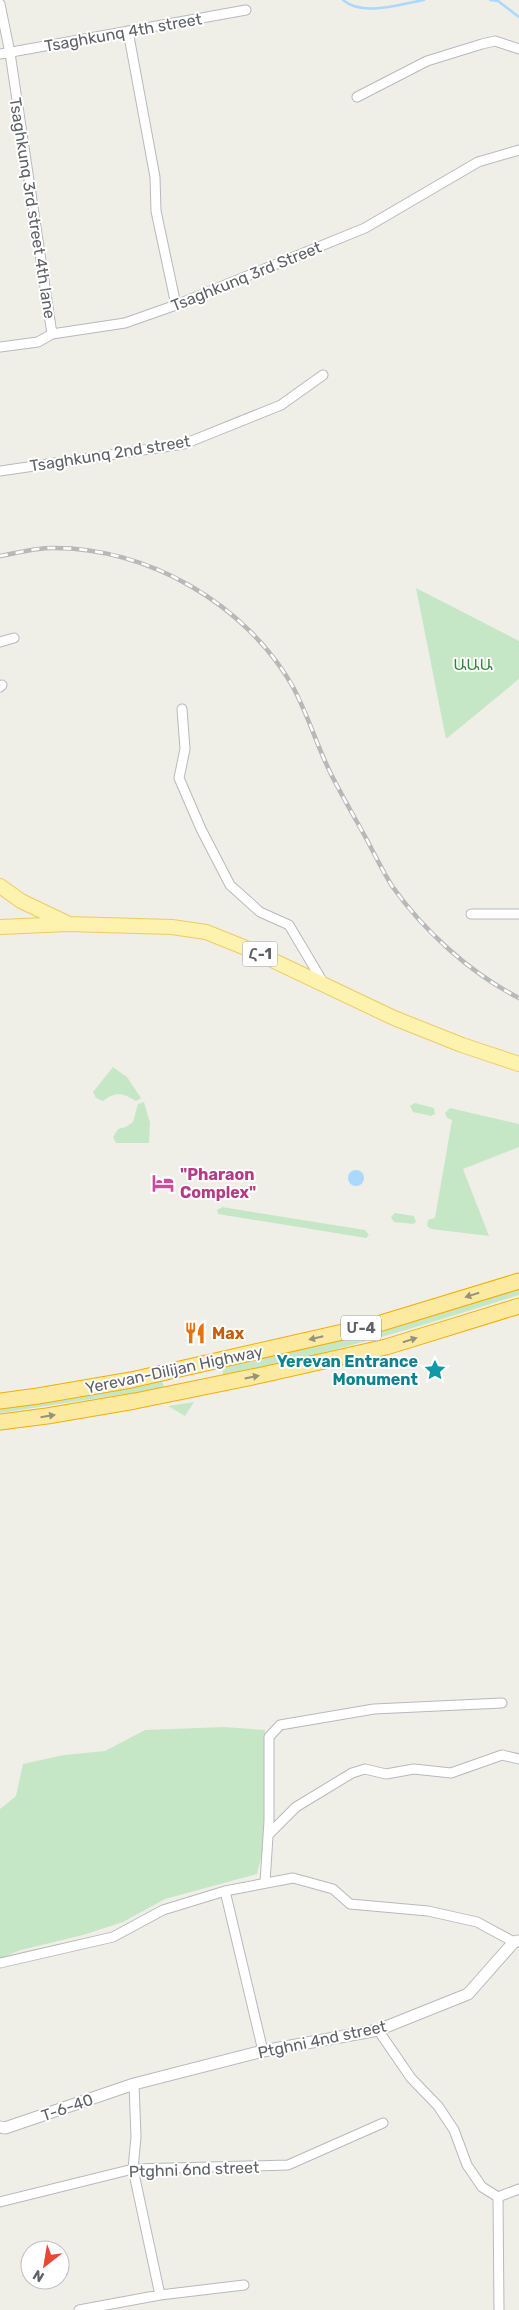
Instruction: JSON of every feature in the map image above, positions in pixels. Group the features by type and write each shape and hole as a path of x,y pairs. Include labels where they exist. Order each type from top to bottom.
{"highway":[{"name":"Yerevan-Dilijan Highway","path":"0,1401 131,1380 378,1324 519,1281"},
{"name":"Yerevan-Dilijan Highway","path":"0,1422 126,1402 262,1375 386,1347 519,1306"}],"main road":[{"path":"0,886 21,901 68,924"},
{"name":"Հ-1","path":"0,928 68,924 172,927 206,932 251,950 454,1042 519,1064"},
{"name":"Հ-1","path":"504,1059 519,1060"}],"street":[{"name":"Tsaghkunq 3rd street 4th lane","path":"0,4 10,53 52,334"},
{"name":"Tsaghkunq 4th street","path":"0,54 246,10"},
{"path":"128,31 155,177 156,211 176,305"},
{"path":"357,97 427,61 488,42 495,41 519,49"},
{"name":"Tsaghkunq 3rd Street","path":"0,347 38,342 52,334 125,322 176,305 365,228 478,162 519,150"},
{"name":"Tsaghkunq 2nd street","path":"0,471 184,444 281,406 323,375"},
{"path":"0,642 14,638"},
{"path":"182,709 185,749 179,778 201,829 230,885 260,912 289,925 324,984"},
{"path":"472,914 519,914"},
{"path":"265,1882 268,1835 269,1737 280,1724 374,1709 502,1703"},
{"path":"268,1835 296,1807 346,1776 365,1769 386,1774 414,1769 451,1773 502,1755 519,1759"},
{"path":"0,1963 114,1938 163,1910 225,1891 293,1878 333,1888 350,1904 428,1911 477,1922 516,1941"},
{"path":"225,1891 262,2051"},
{"name":"Ptghni 4nd street","path":"134,2084 262,2051 378,2030 468,1994 516,1941"},
{"path":"378,2030 410,2078 444,2114 454,2130 467,2165 482,2187 498,2196 519,2189"},
{"path":"134,2084 136,2137 133,2169 160,2295"},
{"name":"T-6-40","path":"0,2128 5,2128 134,2084"},
{"name":"Ptghni 6nd street","path":"0,2202 133,2169 288,2165 384,2123"},
{"path":"498,2196 499,2310"},
{"path":"79,2310 160,2295 244,2285"}],"green space":[{"name":"ԱԱԱ","path":"416,588 519,641 519,679 446,739"},
{"path":"113,1067 127,1077 141,1098 136,1101 127,1096 116,1094 103,1101 96,1098 93,1092"},
{"path":"144,1102 150,1123 149,1143 116,1143 113,1137 118,1129 126,1127 133,1122 138,1104"},
{"path":"415,1103 434,1108 435,1114 431,1116 413,1112 410,1106"},
{"path":"450,1108 519,1124 519,1147 463,1169 489,1236 431,1229 427,1226 428,1220 435,1218 452,1120 447,1118 445,1113"},
{"path":"222,1207 365,1230 369,1235 366,1238 218,1214 217,1210"},
{"path":"395,1213 414,1216 416,1222 413,1224 394,1222 391,1217"},
{"path":"519,1287 519,1295 409,1329 335,1350 223,1375 222,1368 347,1339"},
{"path":"162,1380 164,1388 0,1413 0,1407"},
{"path":"194,1402 185,1416 168,1406"},
{"path":"224,1727 265,1730 264,1846 257,1874 165,1899 123,1922 83,1935 21,1950 0,1958 0,1809 16,1796 23,1764 64,1755 105,1751 145,1730"}],"water":[{"path":"356,1170 362,1172 364,1178 362,1184 356,1186 350,1184 348,1178 350,1172"}],"waterway":[{"path":"343,0 351,5 371,9 424,0"},
{"path":"490,0 498,1 519,17"}],"railway":[{"path":"0,556 52,548 88,550 123,558 158,570 190,586 221,606 249,630 273,657 293,687 335,782 392,886 433,935 483,976 519,998"}],"place":[{"name":"\"Pharaon Complex\"","path":"163,1183"},
{"name":"Max","path":"195,1333"},
{"name":"Yerevan Entrance Monument","path":"435,1370"}]}
